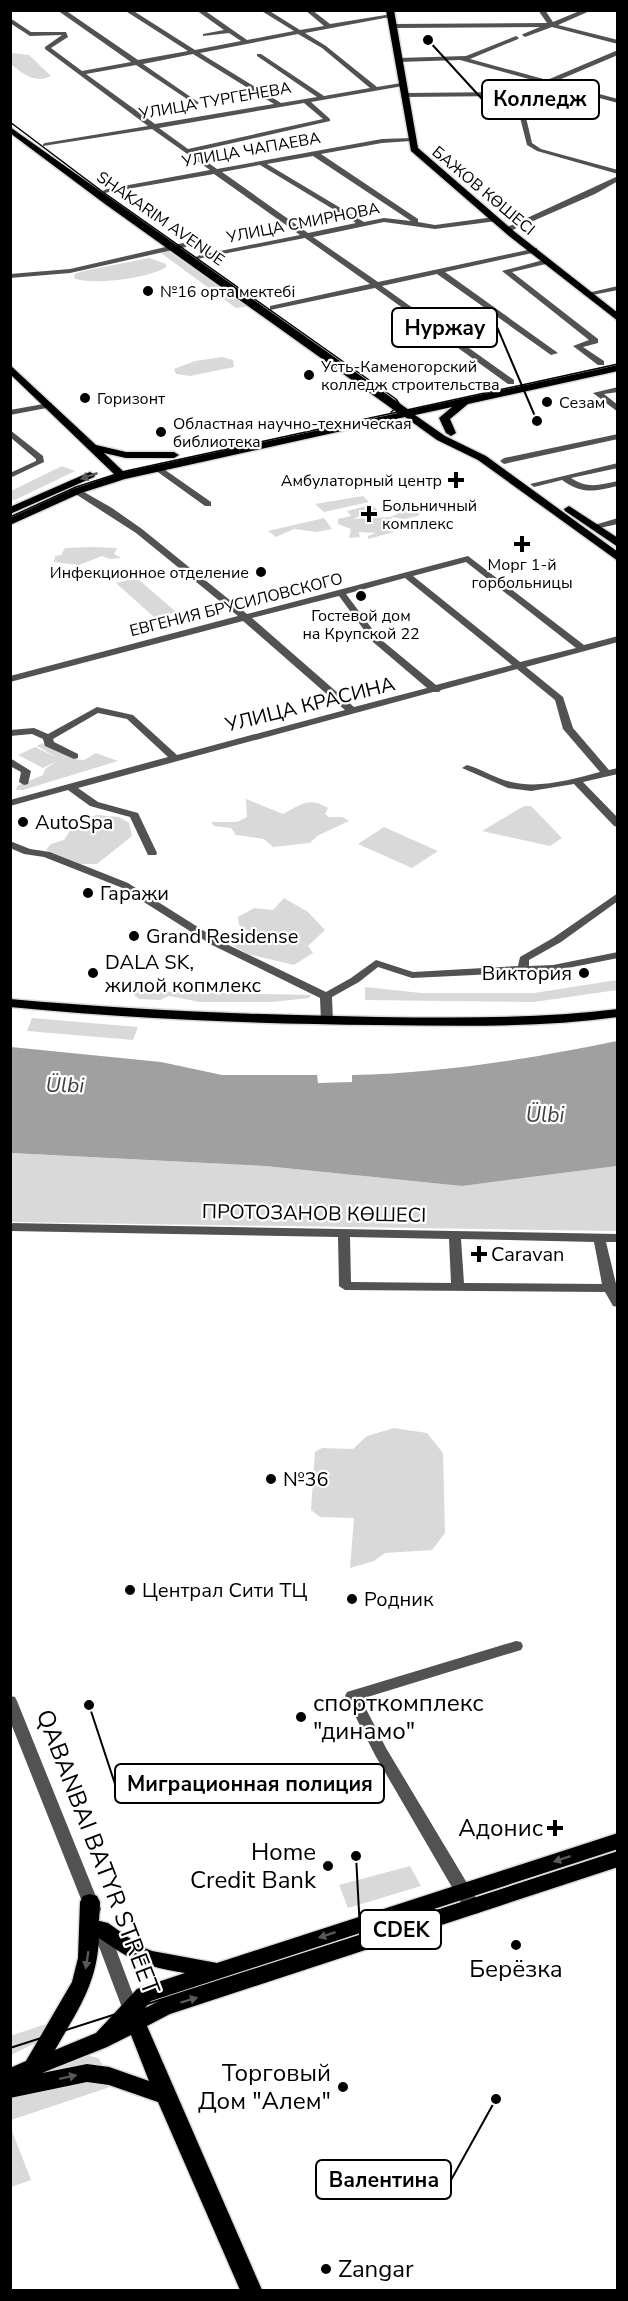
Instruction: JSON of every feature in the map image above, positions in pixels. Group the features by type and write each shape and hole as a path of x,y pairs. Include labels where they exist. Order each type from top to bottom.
{"main road":[{"name":"БАЖОВ КӨШЕСІ","path":"390,13 414,149 507,230 618,318"},
{"name":"SHAKARIM AVENUE","path":"10,118 101,192"},
{"name":"SHAKARIM AVENUE","path":"10,129 178,246 200,257 267,309"},
{"name":"УЛИЦА ТУРГЕНЕВА","path":"34,147 45,145"},
{"name":"SHAKARIM AVENUE","path":"178,246 190,259 267,309 408,409 488,457 618,558"},
{"name":"УЛИЦА СМИРНОВА","path":"190,259 200,257"},
{"path":"10,522 118,472 158,468 354,425 511,382 618,359"},
{"path":"10,368 118,472"},
{"path":"13,508 66,485 174,455 408,409 467,400 618,368"},
{"path":"451,433 444,418 467,400"},
{"name":"SHAKARIM AVENUE","path":"408,409 432,432 488,457 504,461 618,544"},
{"path":"354,425 391,424 432,432"},
{"path":"92,446 126,455 174,455"},
{"path":"580,529 595,526"},
{"path":"10,1003 173,1018 327,1021 558,1020 618,1013"},
{"path":"10,2077 100,2041 133,2016 468,1899 618,1841"},
{"path":"251,2290 168,2103 133,2016 144,1995 217,1970 618,1859"},
{"path":"34,2067 82,1983 88,1958 90,1902"},
{"path":"100,1929 135,1953 151,1959 217,1970"},
{"path":"10,2089 87,2073 99,2074 168,2103"}],"street":[{"path":"60,10 196,103"},
{"path":"127,10 190,52 278,105"},
{"path":"199,10 245,42"},
{"path":"263,10 324,47 374,88"},
{"path":"308,10 328,26"},
{"path":"541,10 552,25"},
{"path":"525,35 589,10"},
{"path":"82,73 390,13"},
{"path":"10,20 30,34 64,33 66,36 47,48 214,171 378,285 511,382"},
{"path":"393,26 552,25 618,42"},
{"path":"205,35 229,31"},
{"path":"462,59 516,38"},
{"path":"404,95 517,92 618,52"},
{"path":"259,55 321,97"},
{"path":"398,60 462,59 618,101"},
{"name":"УЛИЦА ТУРГЕНЕВА","path":"45,145 401,85"},
{"path":"517,92 529,144 539,150 618,172"},
{"path":"187,151 328,120 304,100"},
{"name":"УЛИЦА ЧАПАЕВА","path":"101,192 314,153 411,138"},
{"path":"314,153 422,227"},
{"path":"261,163 362,224"},
{"path":"507,230 618,178"},
{"name":"УЛИЦА СМИРНОВА","path":"200,257 362,224 396,220 422,227 435,227 494,219"},
{"path":"10,276 70,271 178,246"},
{"path":"267,309 534,250"},
{"path":"547,261 506,271 595,341 577,346 601,363"},
{"path":"440,272 554,353"},
{"path":"587,294 618,288"},
{"path":"617,408 597,393 618,389"},
{"path":"10,413 49,405"},
{"path":"10,432 40,458 40,462 10,476"},
{"path":"504,461 618,436"},
{"path":"534,484 618,465"},
{"path":"158,468 208,504"},
{"path":"563,477 579,489 586,490 618,483"},
{"path":"77,491 117,513 248,618 352,711"},
{"path":"595,526 618,521"},
{"name":"ЕВГЕНИЯ БРУСИЛОВСКОГО","path":"10,680 158,639 342,594 405,574 468,559 582,648"},
{"path":"405,574 459,619 520,664 560,699 568,729 612,772"},
{"path":"342,594 376,640 436,690"},
{"name":"УЛИЦА КРАСИНА","path":"10,803 173,757 436,690 520,664 617,639"},
{"path":"48,738 97,710 130,717 173,757"},
{"path":"10,734 34,731 48,738"},
{"path":"48,738 49,744 74,756"},
{"path":"10,761 26,771 24,782"},
{"path":"467,768 508,785 531,788 576,781 612,772"},
{"path":"576,781 618,824"},
{"path":"69,786 94,804 134,815 152,853"},
{"path":"10,844 28,852 46,854 124,885 216,943 326,996"},
{"path":"523,969 524,958 557,940 618,896"},
{"path":"326,996 355,980 376,963 412,975 553,968 618,955"},
{"path":"326,996 327,1021"},
{"name":"ПРОТОЗАНОВ КӨШЕСІ","path":"10,1228 618,1238"},
{"path":"344,1232 345,1286 609,1288"},
{"path":"455,1236 458,1288"},
{"path":"599,1238 609,1288 618,1304"},
{"path":"468,1899 380,1751 352,1696 516,1646"},
{"name":"QABANBAI BATYR STREET","path":"10,1701 133,2016"}],"shaded area":[{"path":"11,53 29,55 51,76 40,79 25,74 11,64"},
{"path":"171,250 251,306 236,308 161,253"},
{"path":"149,258 166,264 166,267 148,274 120,280 93,281 74,278 75,274 83,271"},
{"path":"222,357 233,360 234,367 190,376 176,374 174,369 195,361"},
{"path":"62,466 75,471 11,500 11,491"},
{"path":"363,496 369,502 324,512 315,504"},
{"path":"370,505 377,509 376,512 368,512 353,519 390,517 411,508 420,511 418,516 404,519 393,517 388,521 386,527 394,532 368,539 368,536 376,533 359,532 360,537 349,538 351,529 338,524 338,519 351,516 347,511"},
{"path":"324,518 332,529 317,532 294,529 276,537 268,531"},
{"path":"65,548 117,548 114,554 121,558 110,559 102,556 79,565 54,562 55,556 61,555"},
{"path":"137,578 176,612 155,618 116,583"},
{"path":"42,743 74,759 84,760 96,753 118,761 23,790 16,790 17,786 43,775 45,769 57,761 43,768 18,755 35,747 58,758 37,746"},
{"path":"246,799 283,814 305,803 321,804 328,808 325,814 329,817 342,817 349,821 317,836 310,843 273,847 264,839 236,835 231,828 214,826 211,822 237,822 247,817"},
{"path":"524,806 531,806 562,838 550,846 482,831"},
{"path":"97,815 119,817 129,823 132,836 97,864 81,864 46,850 51,844 64,840 76,821"},
{"path":"384,827 438,851 412,868 358,844"},
{"path":"284,898 308,912 325,930 308,946 313,953 294,965 248,954 232,945 250,932 239,925 238,917 254,908 273,910"},
{"path":"617,980 617,990 534,1002 365,1000 365,987 421,993 534,993"},
{"path":"129,986 141,991 311,995 309,998 272,1002 200,1002 169,996 160,1000 139,999 127,989"},
{"path":"32,1018 138,1027 133,1040 27,1031"},
{"path":"10,1153 265,1166 462,1186 617,1166 617,1231 11,1222"},
{"path":"394,1428 427,1433 443,1453 445,1533 432,1550 385,1553 374,1561 350,1568 354,1518 320,1517 311,1510 315,1452 322,1448 353,1449 367,1436"},
{"path":"410,1866 421,1886 348,1908 339,1885"},
{"path":"61,2019 50,2036 11,2055 10,2036"},
{"path":"85,2055 98,2058 116,2085 11,2120 10,2090"},
{"path":"10,2126 31,2180 11,2187 10,2187"}],"water":[{"name":"Ülbi","path":"617,1041 617,1166 462,1186 265,1166 11,1153 11,1047 161,1062 222,1075 317,1075 318,1083 352,1082 352,1075 485,1064"}],"tram line":[{"path":"10,122 103,192 396,399 400,405 391,412"},
{"path":"10,517 76,487 126,471 618,364"},
{"path":"10,2048 618,1853"}],"place":[{"name":"Колледж","path":"428,40"},
{"name":"№16 орта мектебі","path":"148,291"},
{"name":"Усть-Каменогорский колледж строительства","path":"309,375"},
{"name":"Горизонт","path":"85,398"},
{"name":"Сезам","path":"547,402"},
{"name":"Нуржау","path":"537,421"},
{"name":"Областная научно-техническая библиотека","path":"161,432"},
{"name":"Амбулаторный центр","path":"456,480"},
{"name":"Больничный комплекс","path":"369,514"},
{"name":"Морг 1-й горбольницы","path":"522,544"},
{"name":"Инфекционное отделение","path":"261,572"},
{"name":"Гостевой дом на Крупской 22","path":"361,596"},
{"name":"AutoSpa","path":"23,822"},
{"name":"Гаражи","path":"88,893"},
{"name":"Grand Residense","path":"134,936"},
{"name":"DALA SK, жилой копмлекс","path":"93,973"},
{"name":"Виктория","path":"584,973"},
{"name":"Caravan","path":"479,1254"},
{"name":"№36","path":"271,1479"},
{"name":"Централ Сити ТЦ","path":"130,1590"},
{"name":"Родник","path":"352,1599"},
{"name":"Миграционная полиция","path":"89,1705"},
{"name":"спорткомплекс \"динамо\"","path":"301,1717"},
{"name":"Адонис","path":"555,1828"},
{"name":"CDEK","path":"356,1856"},
{"name":"Home Credit Bank","path":"328,1866"},
{"name":"Берёзка","path":"516,1945"},
{"name":"Торговый Дом \"Алем\"","path":"343,2087"},
{"name":"Валентина","path":"496,2099"},
{"name":"Zangar","path":"326,2269"}]}
